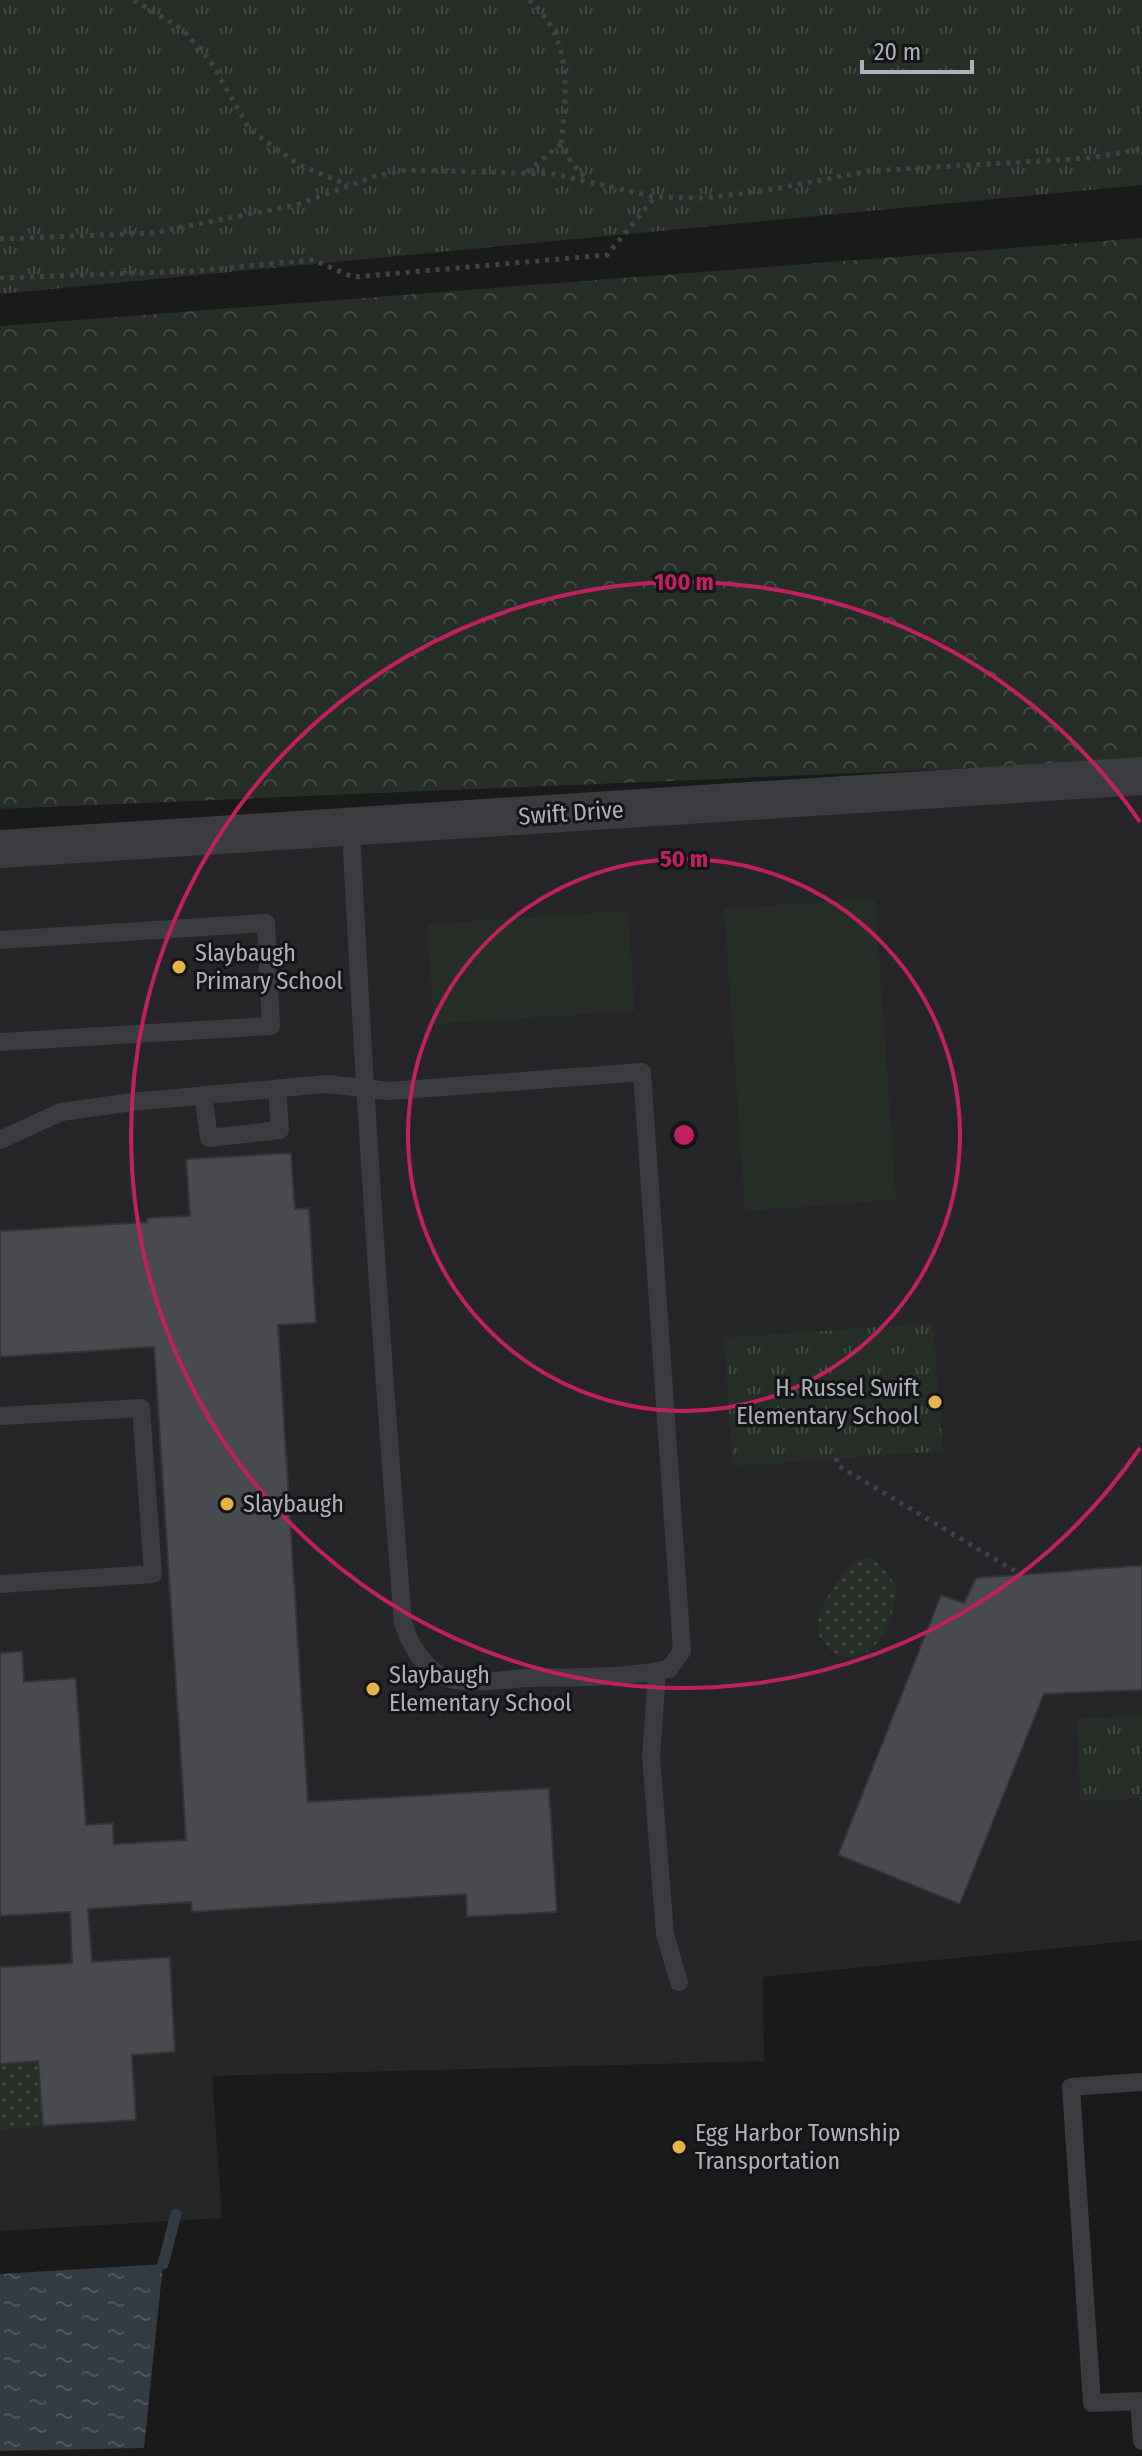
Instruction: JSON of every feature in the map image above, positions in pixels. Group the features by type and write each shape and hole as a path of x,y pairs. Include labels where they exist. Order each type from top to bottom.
{"street":[{"name":"Swift Drive","path":"0,849 1142,776"}],"lane":[{"path":"0,1140 61,1112 203,1095 326,1084 364,1087 390,1091 642,1072 682,1651 676,1663 669,1669 657,1672 465,1681 445,1678 434,1671 408,1639 403,1623 382,1356 364,1087 351,828"},
{"path":"0,940 266,923 271,1026 0,1042"},
{"path":"203,1095 209,1138 280,1130 277,1089"},
{"path":"0,1416 141,1408 153,1574 0,1584"},
{"path":"657,1672 652,1772 665,1934 679,1982"},
{"path":"1142,2082 1071,2087 1092,2403 1139,2401 1142,2441"}],"path":[{"path":"134,0 183,30 211,62 250,130 299,165 350,185"},
{"path":"529,0 549,23 560,45 565,63 566,95 561,144 571,162 587,180"},
{"path":"526,173 561,144"},
{"path":"0,239 152,233 296,205 350,185 406,170 526,173 587,180 655,197 703,198 758,192 869,171 1090,158 1142,149"},
{"path":"0,278 192,271 313,260 353,277 607,255 655,197"},
{"path":"836,1458 837,1465 1020,1574"}],"shaded area":[{"name":"Slaybaugh Elementary School","path":"1142,776 1142,1940 763,1977 764,2061 212,2076 222,2218 0,2231 0,849"}],"green space":[{"path":"0,0 1142,0 1142,185 0,294"},
{"path":"1142,238 1142,761 0,809 0,326"},
{"path":"875,898 896,1200 745,1211 724,909"},
{"path":"628,911 635,1011 434,1024 427,924"},
{"path":"933,1323 943,1451 733,1466 724,1338"},
{"path":"863,1558 874,1559 893,1581 896,1593 893,1609 886,1629 875,1646 858,1656 837,1656 820,1638 818,1622 832,1589 855,1562"},
{"path":"1142,1716 1142,1798 1080,1801 1077,1719"},
{"path":"38,2061 43,2126 0,2130 0,2064"}],"water":[{"path":"163,2264 144,2448 0,2451 0,2274"}],"building":[{"name":"Slaybaugh","path":"291,1153 295,1209 309,1208 316,1323 278,1325 308,1802 549,1788 557,1912 467,1917 466,1894 192,1912 191,1902 88,1909 92,1962 170,1957 175,2052 132,2055 136,2120 43,2126 38,2061 0,2064 0,1967 72,1963 70,1912 0,1916 0,1653 22,1651 24,1682 76,1678 86,1825 113,1823 114,1844 186,1840 154,1347 0,1357 0,1231 147,1222 147,1218 190,1216 186,1159"},
{"path":"1142,1566 1142,1690 1044,1694 960,1904 838,1855 941,1595 964,1603 976,1578"}],"waterway":[{"path":"163,2264 176,2214"}],"place":[{"name":"Slaybaugh Primary School","path":"179,967"},
{"name":"H. Russel Swift Elementary School","path":"935,1402"},
{"name":"Slaybaugh","path":"227,1504"},
{"name":"Slaybaugh Elementary School","path":"373,1689"},
{"name":"Egg Harbor Township Transportation","path":"679,2147"}]}
